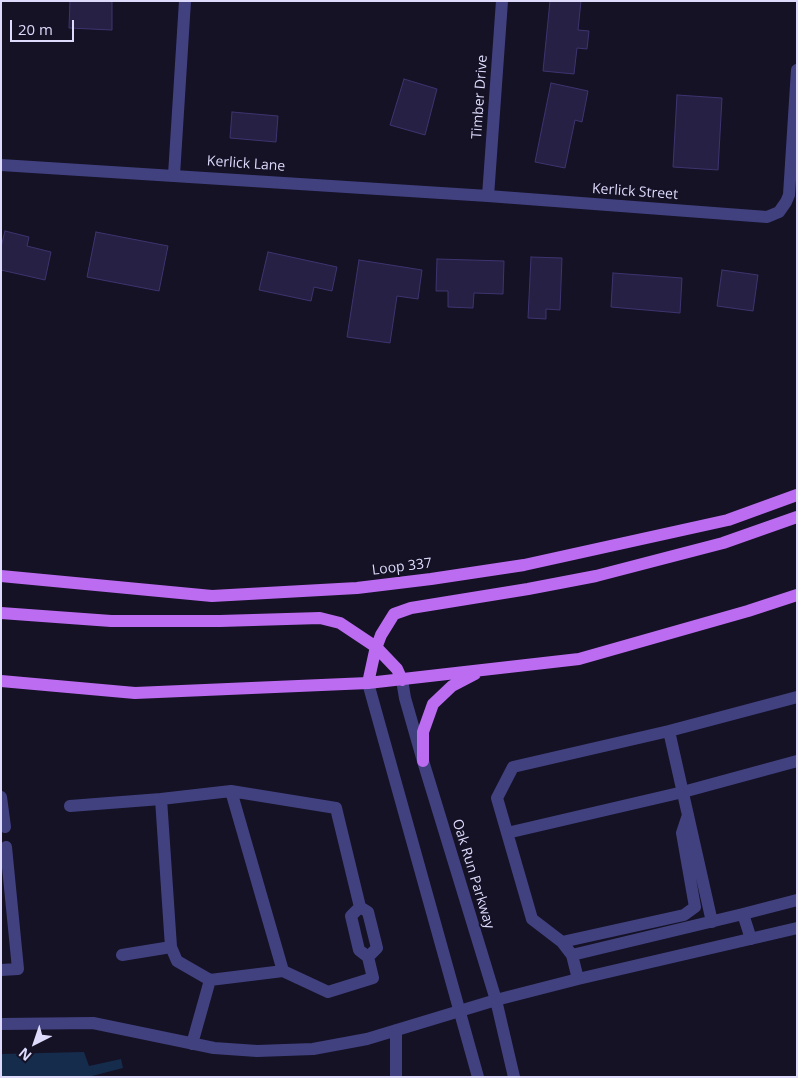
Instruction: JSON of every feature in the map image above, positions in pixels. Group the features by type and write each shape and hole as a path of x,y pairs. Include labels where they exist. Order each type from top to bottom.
{"main road":[{"name":"Loop 337","path":"1,576 212,596 358,588 524,565 728,520 797,495"},
{"path":"368,683 376,647 394,614 411,608 596,576 723,542 797,516"},
{"path":"1,680 135,693 402,680 579,659 748,611 797,595"},
{"path":"1,612 111,621 220,621 320,618 340,622 376,647 397,669 402,680"},
{"path":"423,761 423,732 433,704 452,686 482,670"}],"street":[{"path":"174,175 185,1"},
{"name":"Timber Drive","path":"488,196 502,1"},
{"path":"787,206 797,70"},
{"name":"Kerlick Lane","path":"1,165 488,196"},
{"name":"Kerlick Street","path":"488,196 761,217 773,215 787,206"},
{"name":"Oak Run Parkway","path":"402,680 405,698 423,761 496,1000 514,1077"},
{"path":"368,683 461,1010 478,1077"},
{"path":"578,978 572,955 562,942 532,919 496,798 513,767 669,731 797,697"},
{"path":"669,731 712,922"},
{"path":"507,832 683,792 797,761"},
{"path":"231,791 283,971"},
{"path":"70,806 161,800 231,791 336,808 360,906 368,912 377,948 368,957"},
{"path":"1,797 5,827"},
{"path":"161,800 171,947 177,961 210,980 283,971 328,992 373,978 368,957 359,950 351,916 360,906"},
{"path":"562,942 684,915 694,907 682,833 688,815"},
{"path":"1,970 18,969 6,847"},
{"path":"572,955 797,900"},
{"path":"743,914 750,939"},
{"path":"1,1024 93,1023 214,1048 257,1052 304,1050 341,1045 578,978 797,928"},
{"path":"122,955 171,947"},
{"path":"192,1044 210,980"},
{"path":"396,1030 396,1077"}],"water":[{"path":"84,1052 89,1066 121,1059 123,1068 88,1077 1,1077 1,1054"}],"building":[{"path":"70,1 112,1 112,30 69,28"},
{"path":"550,1 581,1 578,30 589,31 587,49 577,48 574,74 543,71"},
{"path":"404,79 437,89 425,135 390,125"},
{"path":"551,83 588,91 582,122 575,120 565,168 535,162"},
{"path":"677,95 722,98 718,170 673,167"},
{"path":"232,112 278,116 276,142 230,138"},
{"path":"5,231 29,237 27,246 51,252 45,280 1,270 1,247"},
{"path":"96,232 168,246 159,291 87,277"},
{"path":"268,252 337,267 332,291 314,287 311,301 259,290"},
{"path":"531,257 562,258 560,310 546,309 546,319 528,318"},
{"path":"437,259 504,261 503,294 474,293 473,308 448,307 448,291 436,291"},
{"path":"359,260 422,270 418,299 397,296 390,343 347,337"},
{"path":"722,270 758,275 753,311 717,306"},
{"path":"613,273 682,278 680,313 611,307"}]}
